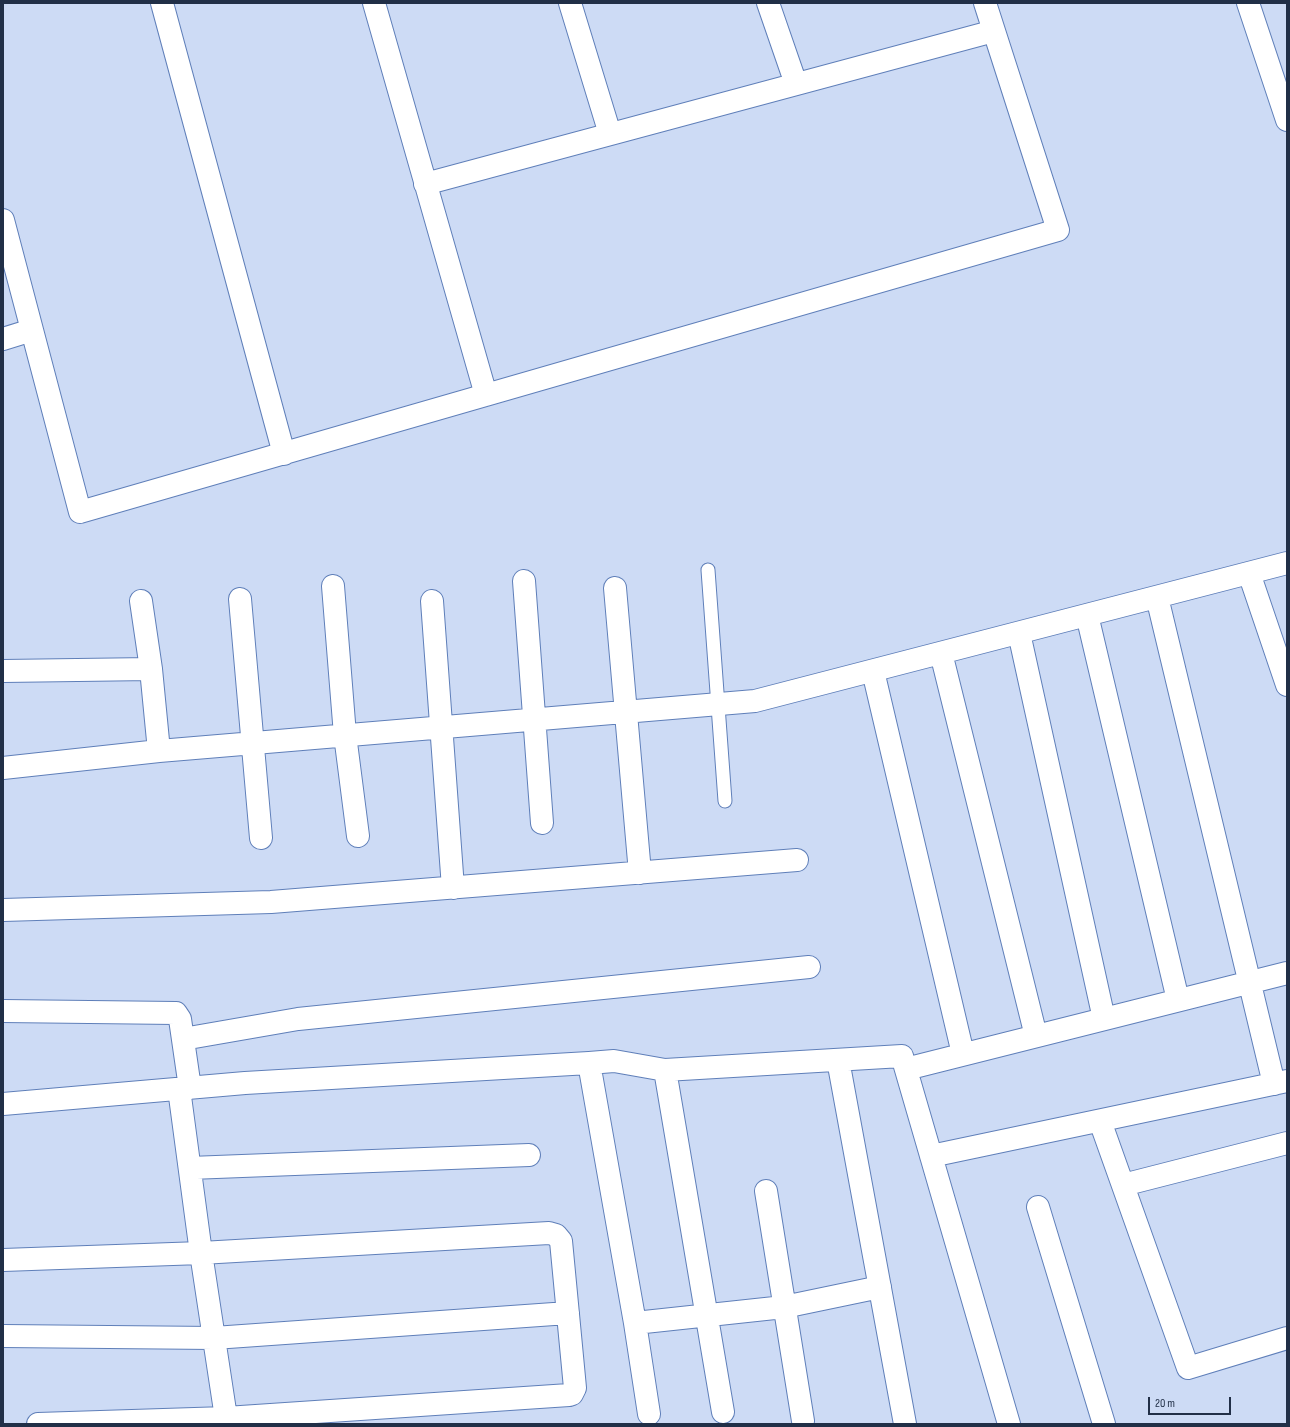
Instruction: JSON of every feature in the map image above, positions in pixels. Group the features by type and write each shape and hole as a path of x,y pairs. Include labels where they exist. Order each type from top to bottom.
{"street":[{"path":"162,3 284,454"},
{"path":"374,3 486,395"},
{"path":"570,3 610,134"},
{"path":"768,3 796,84"},
{"path":"3,220 80,512 1058,230 985,3"},
{"path":"1248,3 1287,120"},
{"path":"426,184 994,30"},
{"path":"3,339 32,330"},
{"path":"3,768 159,751 756,701 1287,563"},
{"path":"1249,573 1287,685"},
{"path":"524,581 542,823"},
{"path":"333,586 345,735 358,836"},
{"path":"615,588 640,873"},
{"path":"931,1156 1280,1083 1250,982 1157,597"},
{"path":"240,599 260,838"},
{"path":"141,601 151,669 159,751"},
{"path":"432,602 453,888"},
{"path":"1087,615 1178,1000"},
{"path":"1019,633 1104,1019"},
{"path":"941,653 1036,1036"},
{"path":"3,671 151,669"},
{"path":"873,671 963,1054"},
{"path":"3,910 271,902 797,860"},
{"path":"183,1039 298,1019 809,967"},
{"path":"906,1068 1287,973"},
{"path":"3,1011 171,1012 176,1013 180,1019 183,1039 190,1168 226,1421"},
{"path":"3,1104 245,1083 589,1062 614,1061 665,1070 902,1056 1010,1424"},
{"path":"838,1060 905,1424"},
{"path":"589,1062 635,1323 649,1414"},
{"path":"665,1070 723,1412"},
{"path":"1100,1121 1188,1368 1287,1338"},
{"path":"1123,1185 1287,1143"},
{"path":"190,1168 529,1155"},
{"path":"766,1191 803,1421"},
{"path":"1038,1207 1104,1424"},
{"path":"3,1260 201,1253 549,1233 556,1235 561,1241 575,1388 572,1394 226,1421 38,1424"},
{"path":"635,1323 784,1307 880,1287"},
{"path":"3,1336 214,1338 568,1313"}],"lane":[{"path":"708,570 725,801"}]}
